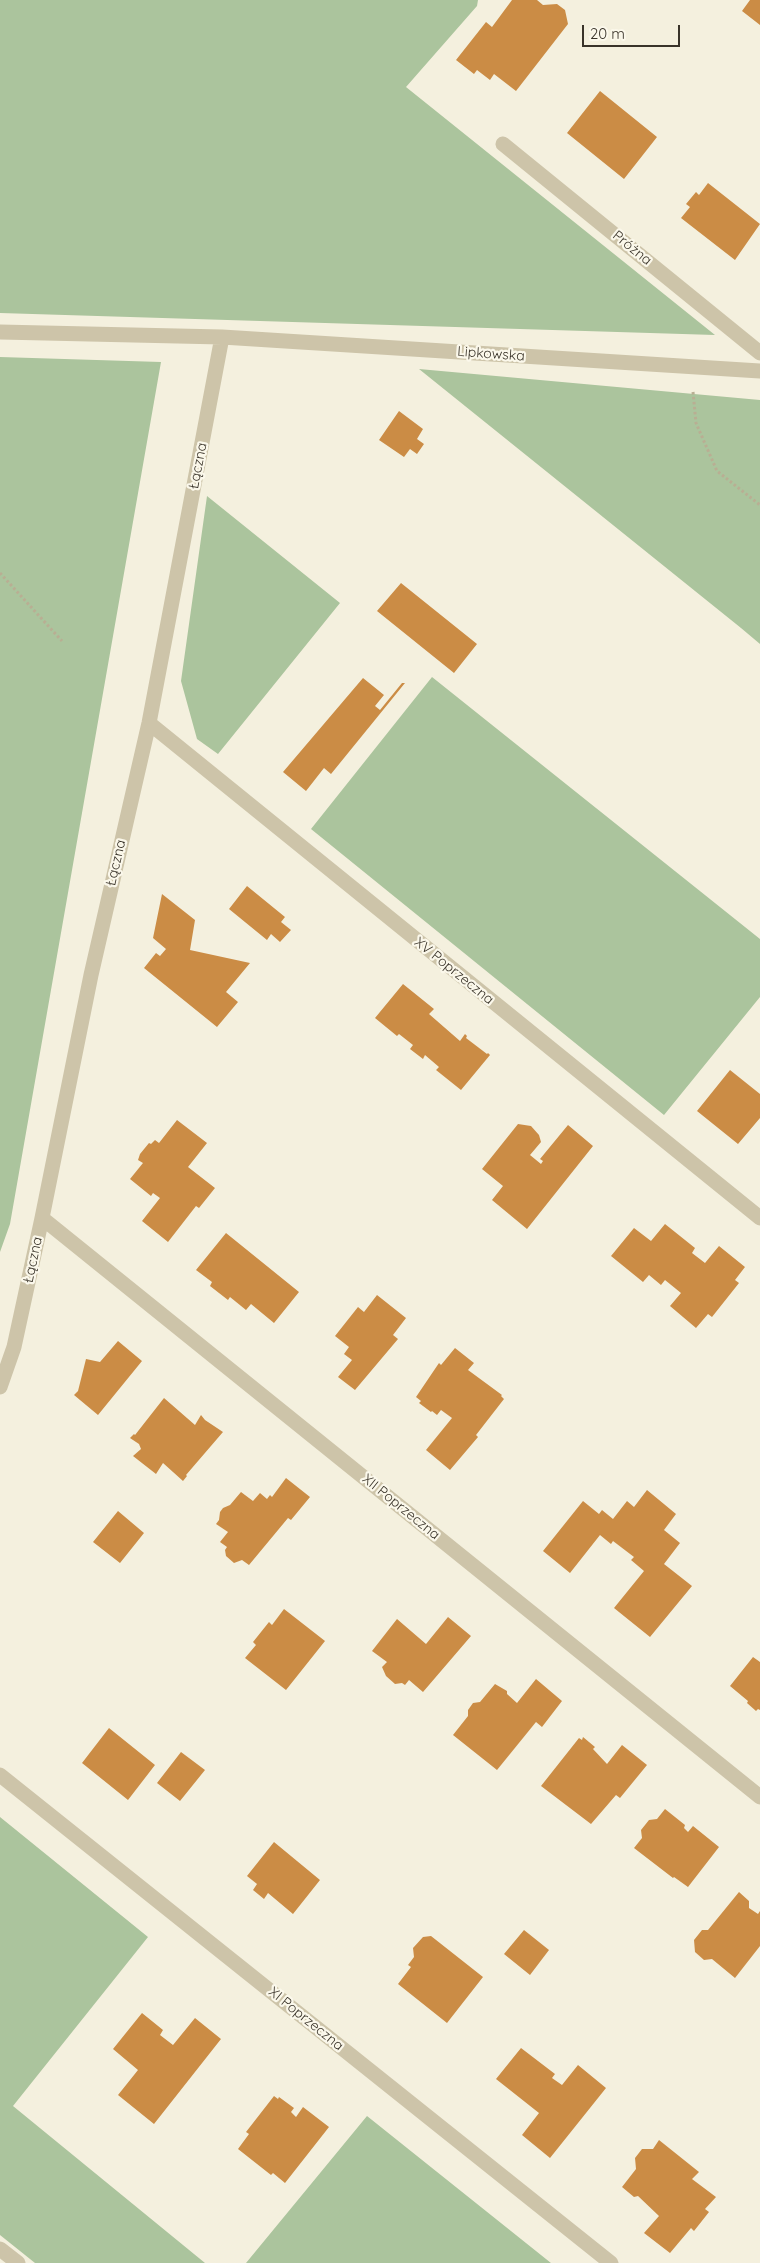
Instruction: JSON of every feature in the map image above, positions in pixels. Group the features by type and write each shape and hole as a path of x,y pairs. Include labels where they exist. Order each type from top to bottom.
{"street":[{"name":"Próżna","path":"503,144 760,352"},
{"name":"Lipkowska","path":"0,332 222,337 760,371"},
{"name":"Łączna","path":"0,1387 14,1346 91,975 149,723 222,337"},
{"name":"XV Poprzeczna","path":"149,723 760,1218"},
{"name":"XII Poprzeczna","path":"42,1218 760,1797"},
{"name":"XI Poprzeczna","path":"0,1775 612,2263"},
{"path":"0,2249 18,2263"}],"path":[{"path":"690,366 696,423 717,471 760,505"},
{"path":"0,573 62,641"}],"green space":[{"path":"0,0 478,0 477,6 406,87 715,335 0,313"},
{"path":"0,357 161,362 10,1224 0,1252"},
{"path":"419,369 760,400 760,644 741,628"},
{"path":"207,496 340,603 218,754 197,739 181,681"},
{"path":"432,677 760,939 760,997 664,1115 311,829"},
{"path":"0,1817 148,1937 13,2106 205,2263 35,2263 0,2235"},
{"path":"367,2116 551,2263 246,2263"}],"building":[{"path":"512,0 537,0 543,5 557,4 565,10 568,24 516,91 494,74 490,80 477,70 474,74 456,60 486,22 492,27"},
{"path":"750,0 760,0 760,25 742,11"},
{"path":"600,91 657,137 624,179 567,133"},
{"path":"708,183 760,224 735,260 681,218 690,207 686,204 696,192 699,195"},
{"path":"399,411 423,429 417,439 424,444 417,454 410,449 404,457 379,440"},
{"path":"401,583 477,644 454,673 377,611"},
{"path":"363,678 384,695 375,706 380,710 402,683 405,683 331,774 324,768 306,791 283,772"},
{"path":"247,886 285,917 281,922 291,930 280,942 271,934 267,940 229,909"},
{"path":"162,894 195,920 190,950 250,963 226,992 238,1002 217,1027 144,968 156,953 160,956 166,949 153,938"},
{"path":"403,984 434,1009 429,1014 460,1041 465,1034 466,1038 490,1055 461,1090 436,1070 439,1067 425,1055 423,1059 410,1049 413,1045 399,1034 397,1036 375,1018"},
{"path":"730,1070 760,1094 760,1118 738,1144 697,1111"},
{"path":"177,1120 207,1143 188,1167 215,1188 199,1208 196,1206 168,1242 142,1221 160,1198 153,1193 151,1196 130,1179 143,1163 138,1160 140,1154 149,1143 151,1144 155,1140 159,1143"},
{"path":"518,1124 531,1126 539,1135 541,1142 530,1155 541,1164 543,1161 540,1159 568,1125 593,1146 527,1229 492,1200 503,1186 482,1169"},
{"path":"665,1224 695,1248 692,1253 705,1263 719,1246 745,1267 735,1280 739,1283 712,1317 708,1314 696,1328 670,1306 681,1293 665,1280 661,1285 649,1275 643,1282 611,1256 634,1228 651,1241"},
{"path":"226,1233 299,1292 274,1323 251,1304 246,1310 230,1297 228,1300 210,1286 212,1282 196,1270"},
{"path":"377,1295 406,1318 393,1335 398,1339 355,1390 338,1377 352,1360 344,1354 349,1347 335,1336 358,1307 364,1312"},
{"path":"118,1341 142,1361 98,1415 74,1395 78,1391 86,1359 100,1362"},
{"path":"455,1348 474,1363 468,1370 502,1395 504,1399 476,1435 478,1437 450,1470 426,1450 452,1418 441,1410 437,1415 431,1412 419,1403 421,1401 416,1397 439,1363 441,1365"},
{"path":"164,1398 195,1425 201,1415 205,1420 223,1432 183,1481 163,1463 156,1474 133,1456 141,1449 139,1444 130,1438 135,1435"},
{"path":"286,1478 310,1497 291,1520 288,1518 249,1565 242,1560 234,1563 226,1556 225,1550 227,1547 220,1542 228,1532 216,1524 219,1520 220,1512 223,1508 230,1505 241,1492 253,1501 260,1493 267,1499 270,1495 272,1497"},
{"path":"647,1490 676,1514 664,1530 680,1543 664,1564 692,1586 650,1637 614,1608 644,1571 631,1560 634,1557 613,1541 611,1544 600,1535 570,1573 543,1551 583,1501 599,1514 602,1510 613,1519 627,1501 634,1507"},
{"path":"118,1511 144,1533 120,1563 93,1542"},
{"path":"284,1609 325,1641 286,1690 245,1658 256,1645 253,1642 269,1622 272,1625"},
{"path":"448,1617 471,1636 423,1692 409,1680 405,1685 402,1683 395,1684 386,1676 382,1667 387,1662 372,1651 397,1619 426,1644"},
{"path":"753,1657 760,1662 760,1710 756,1711 747,1703 748,1701 730,1686"},
{"path":"536,1679 562,1701 542,1727 536,1722 497,1770 453,1735 468,1716 468,1710 473,1703 480,1702 495,1684 507,1691 507,1694 517,1703"},
{"path":"109,1728 155,1765 128,1800 82,1763"},
{"path":"583,1737 595,1747 593,1749 607,1764 622,1745 647,1765 620,1798 616,1795 591,1824 541,1786 579,1738 582,1740"},
{"path":"181,1752 205,1770 180,1801 157,1783"},
{"path":"665,1809 685,1825 684,1828 688,1832 693,1826 719,1847 688,1887 634,1848 642,1838 641,1830 649,1820 657,1819"},
{"path":"274,1842 320,1880 293,1914 268,1893 264,1899 253,1890 257,1884 247,1876"},
{"path":"739,1892 749,1901 749,1908 758,1914 760,1911 760,1946 735,1978 712,1959 704,1960 695,1952 694,1940 702,1930 708,1930"},
{"path":"524,1930 549,1950 530,1975 504,1954"},
{"path":"431,1936 483,1977 447,2023 398,1984 411,1967 408,1965 414,1957 413,1948 423,1937"},
{"path":"142,2013 163,2030 160,2035 173,2045 195,2018 221,2039 154,2124 118,2095 138,2070 113,2049"},
{"path":"521,2048 555,2074 552,2078 562,2085 578,2065 606,2088 550,2158 522,2135 539,2113 496,2079"},
{"path":"274,2096 278,2099 279,2097 294,2108 291,2112 296,2117 303,2107 329,2127 285,2183 273,2173 271,2175 238,2149 249,2134 246,2132"},
{"path":"659,2140 699,2172 692,2179 716,2197 705,2209 709,2212 694,2231 691,2228 670,2253 644,2233 659,2216 638,2196 634,2197 622,2187 636,2169 635,2158 642,2149 653,2149"}]}
